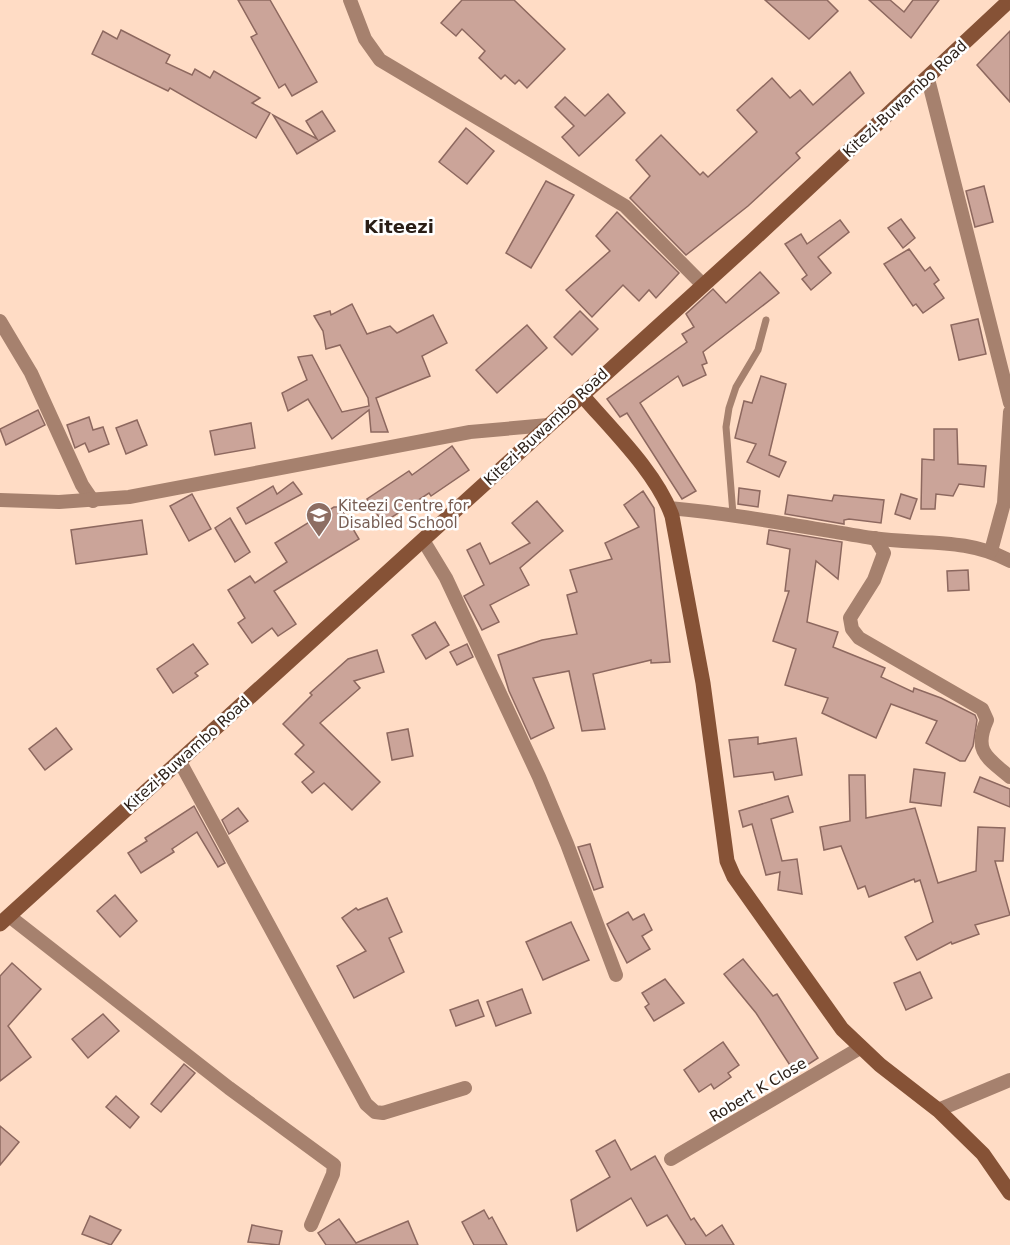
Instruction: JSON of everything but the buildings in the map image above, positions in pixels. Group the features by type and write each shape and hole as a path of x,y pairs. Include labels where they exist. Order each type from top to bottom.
{"street":[{"path":"350,0 365,39 380,60 625,206 703,285"},
{"name":"Kitezi-Buwambo Road","path":"4,920 703,285 1010,0"},
{"path":"928,78 1010,403"},
{"path":"0,321 31,373 82,484 93,501"},
{"path":"581,394 626,446 669,508 684,571 701,672 727,861 742,889 812,990 860,1048 939,1110 983,1154 1010,1193"},
{"path":"990,551 1004,503 1010,412"},
{"path":"0,500 93,501 220,481 470,432 549,425"},
{"path":"669,508 733,514 875,538 951,543 990,551 1010,561"},
{"path":"875,538 884,553 874,580 850,618 852,629 870,645 982,709 987,720 982,732 981,748 990,761 1010,777"},
{"path":"423,540 446,578 538,777 567,844 616,975"},
{"path":"179,760 366,1104 375,1112 383,1113 465,1088"},
{"path":"4,920 334,1165 333,1174 311,1225"},
{"name":"Robert K Close","path":"672,1159 860,1048"},
{"path":"939,1110 1010,1080"}],"lane":[{"path":"733,514 726,427 729,408 736,387 758,350 766,320"}],"place":[{"name":"Kiteezi Centre for Disabled School","path":"319,538"}],"district":[{"name":"Kiteezi","path":"399,227"}]}
